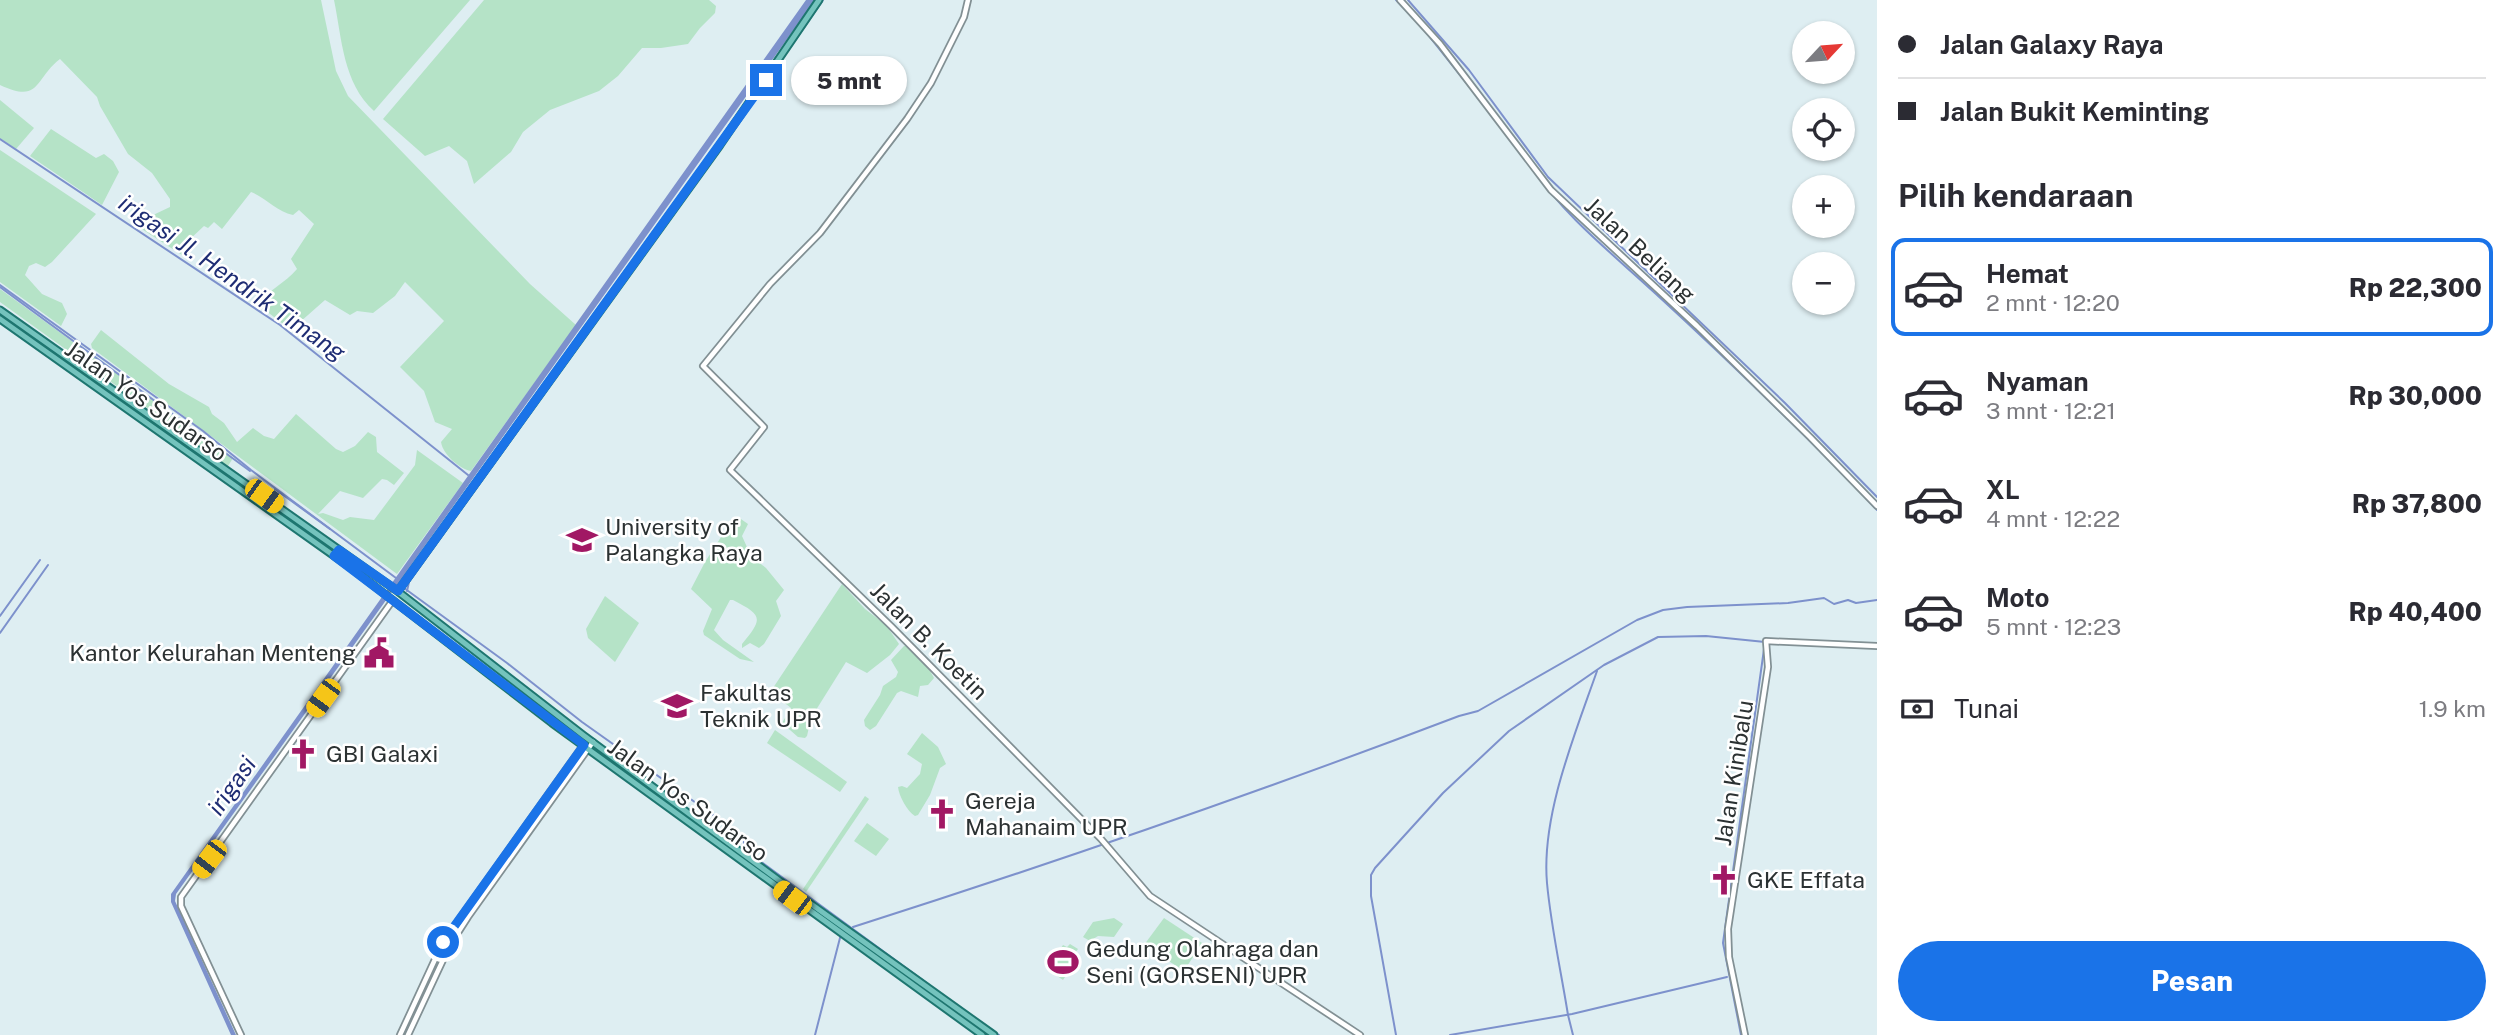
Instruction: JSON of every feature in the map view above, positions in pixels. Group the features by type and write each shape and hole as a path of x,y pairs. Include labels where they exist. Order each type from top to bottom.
{"main road":[{"path":"398,590 720,145 819,0"},
{"name":"Jalan Yos Sudarso","path":"0,310 383,592 586,747 682,812"},
{"name":"Jalan Yos Sudarso","path":"0,319 230,472 398,590 447,631 682,812 928,993 984,1033 994,1035"},
{"path":"225,478 230,472"},
{"path":"334,556 339,550"},
{"path":"443,637 447,631"}],"street":[{"name":"Jalan B. Koetin","path":"968,0 964,17 931,83 804,251 770,284 703,366 765,427 730,470 891,626 1101,839 1150,897 1360,1035"},
{"name":"Jalan Beliang","path":"1400,0 1440,44 1551,190 1696,326 1877,506"},
{"path":"241,1035 181,906 181,900 392,599"},
{"name":"Jalan Kinibalu","path":"1745,1035 1729,957 1728,929 1768,667 1766,640 1877,646"},
{"path":"400,1035 443,942 591,740"},
{"path":"408,1035 450,945 497,871"}],"green space":[{"path":"0,0 321,0 336,71 348,96 530,284 576,325 471,471 457,464 445,452 441,442 452,429 435,422 424,391 400,367 444,321 405,282 395,296 373,313 357,311 350,315 325,300 291,330 257,304 297,269 291,259 314,224 299,210 293,215 287,213 251,192 222,229 214,222 208,228 204,226 189,240 196,245 185,257 134,224 170,207 170,199 152,173 128,154 97,97 60,59 36,87 30,90 23,92 0,85"},
{"path":"334,0 470,0 374,111 364,100 350,74"},
{"path":"484,0 709,0 716,6 715,13 688,44 642,48 618,76 599,91 550,110 523,132 511,152 474,184 467,161 449,146 425,156 383,119"},
{"path":"0,100 34,128 16,149 0,138"},
{"path":"51,129 96,158 104,154 113,161 119,172 102,205 30,156"},
{"path":"0,150 96,214 52,262 45,267 36,263 29,266 25,275 42,294 62,303 67,314 61,326 0,282"},
{"path":"0,289 233,458 228,466 0,302"},
{"path":"101,330 169,384 209,407 237,442 253,428 274,439 296,414 343,452 355,446 368,432 376,437 377,452 404,473 394,485 382,479 363,498 340,491 318,514 323,513 343,520 350,517 374,520 415,465 417,450 463,483 397,574 92,348 91,344"},
{"path":"738,517 748,524 742,536 751,556 766,568 784,590 776,601 781,616 759,648 750,643 742,648 757,618 750,610 733,600 730,600 714,630 723,640 754,662 740,659 704,635 703,631 712,609 691,589 732,520"},
{"path":"842,584 865,609 886,625 899,644 890,655 867,673 846,662 811,718 807,736 798,737 782,723 791,708 769,694"},
{"path":"605,596 639,623 615,662 588,638 586,629"},
{"path":"904,646 929,669 934,678 928,685 920,686 918,697 901,691 897,693 876,726 870,730 865,726 864,720 883,686 896,677 898,672 891,660"},
{"path":"775,730 847,782 840,792 767,743"},
{"path":"922,733 938,747 946,764 940,768 930,795 915,816 904,803 898,787 907,788 920,774 922,764 907,754"},
{"path":"865,796 869,799 806,892 803,889"},
{"path":"867,823 889,839 876,856 854,841"},
{"path":"1114,918 1123,924 1114,937 1098,936 1090,941 1083,937 1093,922"},
{"path":"1164,918 1202,943 1184,971 1144,945"},
{"name":"Gedung Olahraga dan Seni (GORSENI) UPR","path":"1070,944 1078,949 1075,953 1079,956 1063,980 1047,969 1063,945 1067,947"}],"water":[{"path":"806,0 815,0 176,894 175,901 236,1035 231,1035 171,902 171,894"}],"waterway":[{"path":"746,111 823,0"},
{"path":"1396,0 1407,11"},
{"path":"1408,0 1469,70 1548,177 1785,403 1877,497"},
{"path":"1421,26 1483,104"},
{"name":"irigasi Jl. Hendrik Timang","path":"0,139 280,325 468,475"},
{"path":"1533,169 1560,203 1591,235 1723,357 1833,464"},
{"path":"407,591 409,582 686,196"},
{"path":"0,285 203,431 396,578"},
{"path":"0,287 250,471"},
{"path":"275,489 330,529"},
{"path":"1866,498 1877,510"},
{"path":"0,616 40,560"},
{"path":"0,633 48,565"},
{"path":"404,588 582,722 744,837 744,848 749,853 928,984"},
{"path":"853,927 1158,826 1478,711 1637,620 1663,610 1788,603 1824,598 1834,604 1848,600 1856,603 1877,600"},
{"path":"1396,1035 1371,896 1371,875 1375,868 1443,793 1509,731 1604,665 1658,637 1706,636 1765,642 1723,943 1741,1035"},
{"path":"1573,1035 1551,916 1547,857 1554,803 1597,671"},
{"path":"815,1035 841,934"},
{"path":"1450,1035 1572,1014 1727,977"},
{"path":"952,1002 999,1035"}],"place":[{"name":"University of Palangka Raya","path":"582,540"},
{"name":"Kantor Kelurahan Menteng","path":"379,653"},
{"name":"Fakultas Teknik UPR","path":"677,706"},
{"name":"GBI Galaxi","path":"303,754"},
{"name":"Gereja Mahanaim UPR","path":"942,814"},
{"name":"GKE Effata","path":"1724,880"},
{"name":"Gedung Olahraga dan Seni (GORSENI) UPR","path":"1063,962"}],"route":[{"path":"443,942 584,745 334,556 339,550 398,591 766,80"}],"water label":[{"name":"irigasi","path":"232,786"}]}
